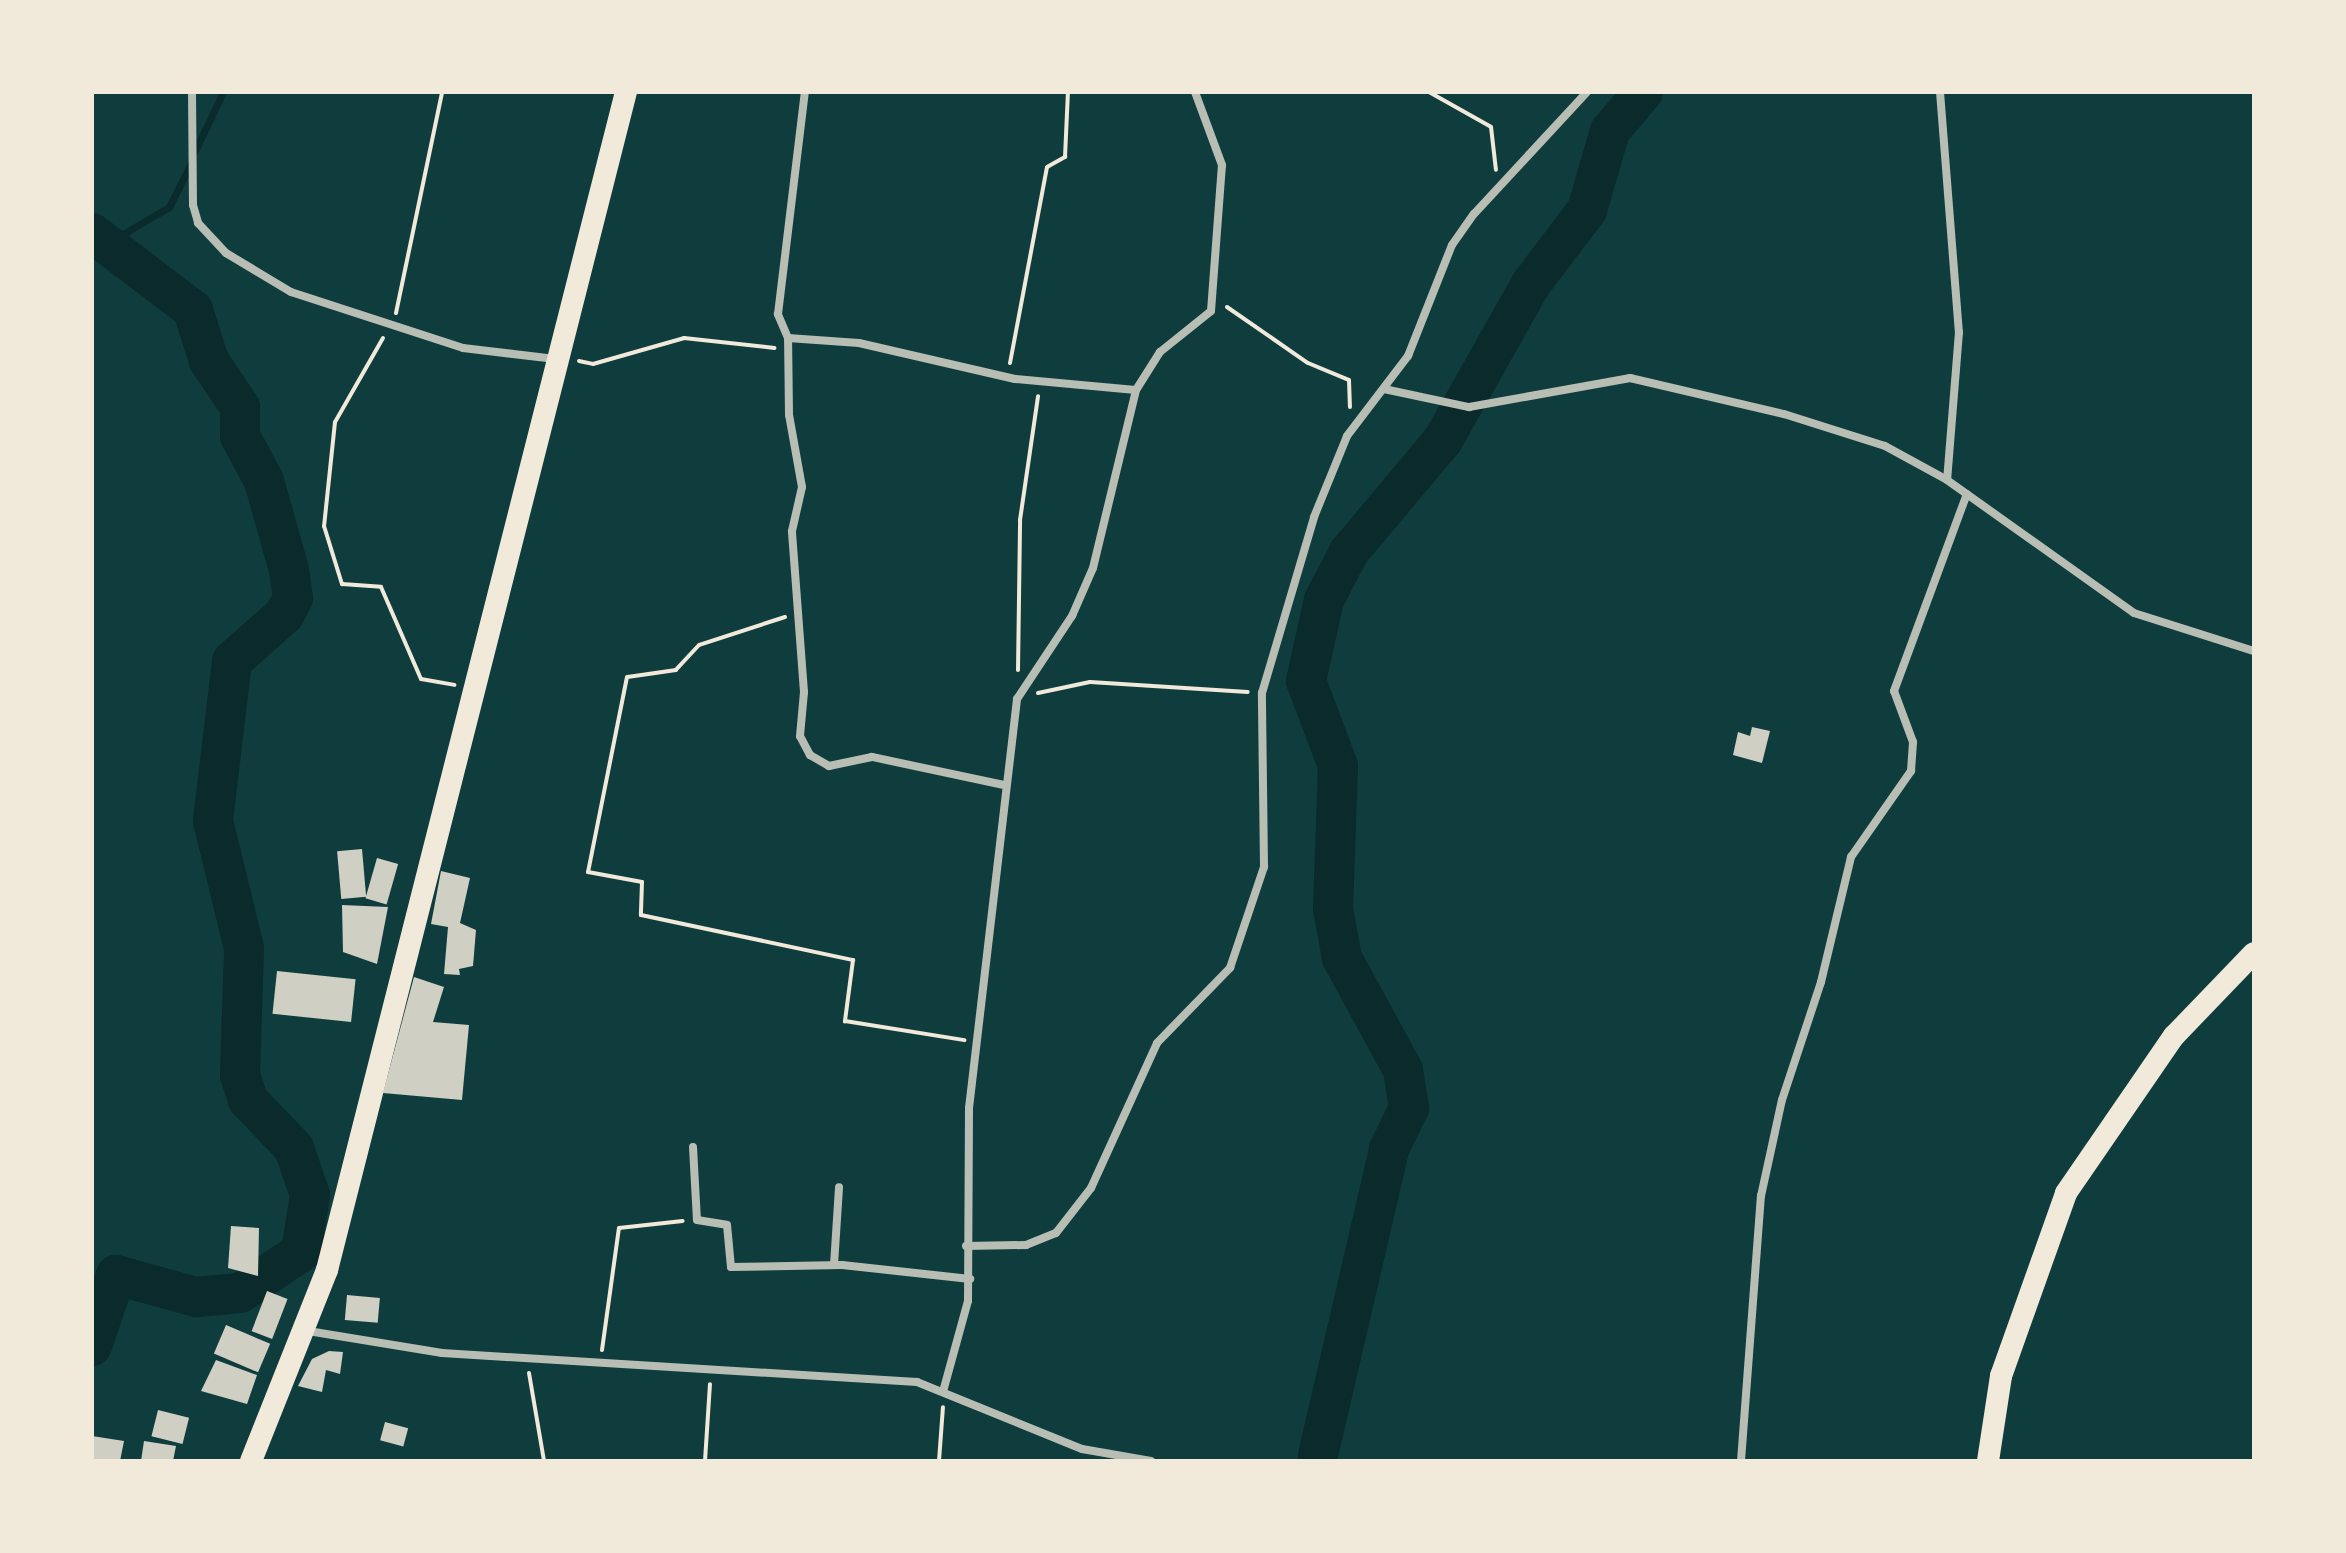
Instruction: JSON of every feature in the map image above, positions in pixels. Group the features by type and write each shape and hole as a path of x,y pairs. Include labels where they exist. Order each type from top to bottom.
{"highway":[{"path":"251,1461 308,1331 555,357 626,92"},
{"path":"1988,1461 2005,1361 2066,1193 2174,1036 2254,953"}],"street":[{"path":"192,92 189,163 192,200 198,223 226,253 291,292 502,358 533,352 555,357"},
{"path":"805,92 778,314 788,338 789,415 802,487 792,531 798,616 800,736 810,755 829,766 872,757 1004,785"},
{"path":"944,1388 970,1279 966,1246 974,1041 1017,699 1072,616 1093,568 1136,390 1160,352 1187,336 1214,300 1222,165 1195,92"},
{"path":"966,1246 1026,1245 1056,1233 1091,1188 1157,1043 1230,968 1264,867 1262,693 1314,517 1351,430 1384,389 1437,295 1452,245 1503,183 1587,92"},
{"path":"1940,92 1959,332 1947,480"},
{"path":"788,338 859,343 1040,382 1136,390"},
{"path":"1384,389 1452,406 1469,407 1630,378 1841,432 1947,480 2134,613 2254,651"},
{"path":"1741,1461 1761,1196 1782,1100 1851,857 1911,771 1913,742 1894,691 1967,494"},
{"path":"693,1147 697,1220 727,1225 731,1267 834,1265 970,1279"},
{"path":"834,1265 839,1187"},
{"path":"308,1331 381,1346 711,1368 944,1388 1082,1449 1151,1461"}],"path":[{"path":"442,92 394,322 335,422 324,526 342,584 381,587 421,679 472,689"},
{"path":"1007,377 1047,167 1065,157 1068,92"},
{"path":"1429,92 1491,127 1503,183"},
{"path":"1214,300 1308,363 1349,380 1351,430"},
{"path":"555,357 593,364 684,338 788,350"},
{"path":"1017,699 1020,520 1040,382"},
{"path":"798,616 699,645 676,670 627,677 588,872 642,882 641,915 853,960 845,1021 974,1041"},
{"path":"1022,690 1090,682 1262,693"},
{"path":"600,1361 619,1228 697,1220"},
{"path":"527,1358 544,1461"},
{"path":"705,1461 711,1368"},
{"path":"939,1461 944,1388"}],"building":[{"path":"1752,727 1770,731 1762,763 1733,755 1738,732 1750,736"},
{"path":"362,849 366,897 341,899 337,851"},
{"path":"377,858 398,864 387,904 365,898"},
{"path":"441,871 470,878 460,923 476,930 473,966 459,969 460,975 444,974 448,927 431,924"},
{"path":"342,905 388,907 377,964 343,952"},
{"path":"277,971 356,979 351,1022 273,1014"},
{"path":"414,977 444,987 433,1022 469,1025 462,1100 383,1093"},
{"path":"231,1226 259,1228 258,1276 228,1268"},
{"path":"267,1291 288,1299 272,1339 252,1331"},
{"path":"347,1295 380,1298 378,1323 345,1320"},
{"path":"226,1325 270,1344 258,1372 214,1354"},
{"path":"329,1351 343,1352 340,1374 326,1370 322,1392 298,1386 312,1359"},
{"path":"216,1360 257,1375 247,1404 201,1391"},
{"path":"158,1410 189,1418 183,1444 151,1436"},
{"path":"385,1422 408,1428 403,1447 380,1440"},
{"path":"92,1436 124,1441 120,1461 92,1461"},
{"path":"144,1441 176,1446 173,1461 141,1461"}],"waterway":[{"path":"195,151 223,92"},
{"path":"1318,1455 1389,1149 1409,1108 1403,1070 1342,958 1333,909 1338,766 1306,681 1324,600 1349,552 1443,440 1531,284 1587,210 1610,131 1643,92"},
{"path":"106,244 169,207 191,163"},
{"path":"92,233 193,310 209,361 240,407 240,436 264,481 289,570 293,598 284,615 232,661 213,821 244,948 240,1075 248,1100 294,1148 310,1195 301,1252 240,1293 196,1297 116,1275 92,1346"}]}
